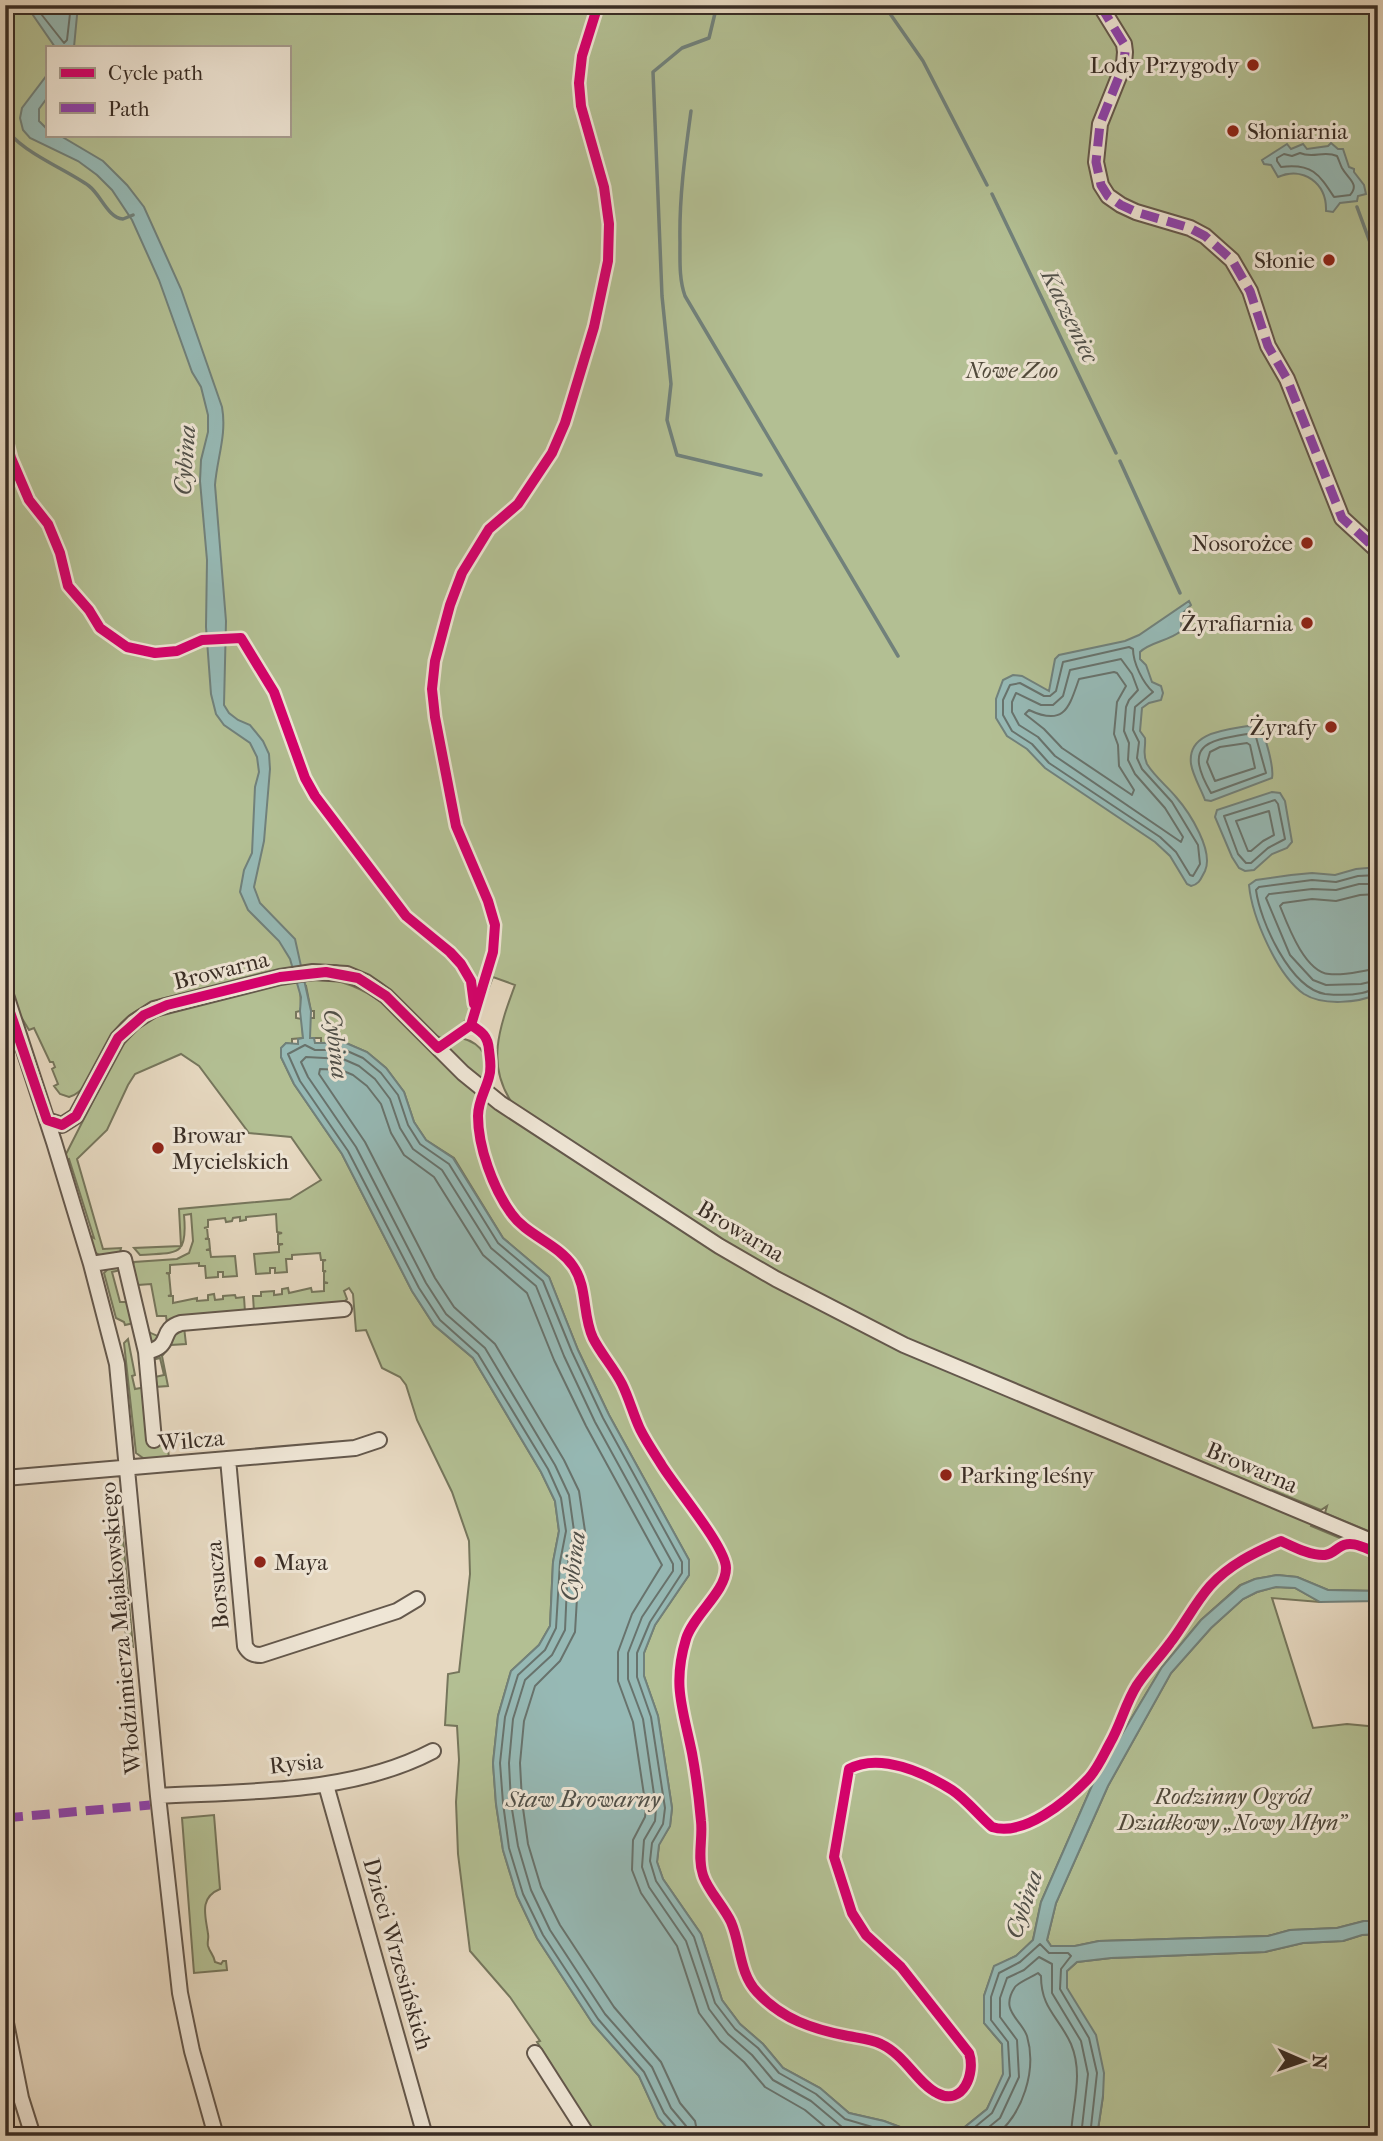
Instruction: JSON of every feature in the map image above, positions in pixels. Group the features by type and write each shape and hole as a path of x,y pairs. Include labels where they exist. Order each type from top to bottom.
{"street":[{"path":"1100,5 1124,44 1125,52 1124,64 1100,124 1096,162 1101,185 1108,196 1121,205 1190,228 1205,236 1231,260 1250,291 1268,346 1287,379 1342,518 1378,551"},
{"name":"Browarna","path":"47,1120 62,1125 76,1116 118,1038 134,1022 154,1009 279,977 313,972 347,974 366,982 386,996 463,1073 500,1103 719,1246 776,1279 904,1345 1378,1544"},
{"name":"Włodzimierza Majakowskiego","path":"5,992 8,1012 47,1120 91,1264 117,1364 158,1796 180,1993 192,2051 216,2136"},
{"path":"91,1264 124,1259 146,1352 154,1440"},
{"path":"146,1352 158,1350 165,1342 167,1332 181,1323 344,1309"},
{"name":"Wilcza","path":"5,1478 355,1448 379,1440"},
{"name":"Borsucza","path":"228,1459 245,1646 248,1651 261,1655 397,1611 417,1599"},
{"name":"Rysia","path":"158,1796 326,1785 413,1761 433,1751"},
{"name":"Dzieci Wrzesińskich","path":"326,1785 425,2136"},
{"path":"5,2018 21,2098 33,2136"},
{"path":"535,2053 588,2136"}],"green space":[{"name":"Nowe Zoo","path":"5,5 1378,5 1378,1535 1325,1513 1327,1506 1321,1510 1272,1490 1270,1493 886,1330 723,1242 513,1104 504,1089 497,1060 500,1030 515,985 493,977 478,1016 475,1018 471,1014 454,1033 441,1038 434,1035 380,982 366,974 336,965 309,965 272,972 161,999 136,1011 120,1024 84,1087 69,1097 60,1094 54,1086 58,1084 52,1069 55,1067 53,1062 50,1062 34,1028 29,1030 17,1010 5,971"},
{"path":"323,979 344,983 381,1002 457,1076 492,1104 689,1233 771,1283 939,1366 1312,1523 1311,1526 1378,1554 1378,1591 1328,1590 1297,1577 1277,1575 1240,1585 1201,1620 1162,1667 1094,1781 1041,1902 1033,1940 1016,1956 994,1967 984,1996 984,2023 1002,2044 1004,2074 987,2109 961,2130 925,2136 884,2121 849,2113 820,2088 783,2068 763,2044 740,2024 722,2000 701,1934 663,1879 657,1862 659,1844 670,1826 672,1808 658,1716 644,1676 644,1653 655,1625 689,1575 689,1560 609,1415 578,1350 549,1277 503,1238 454,1158 426,1140 414,1122 404,1092 386,1068 367,1052 346,1043 321,1043 321,1038 310,1038 309,1018 314,1018 314,1011 311,1011 306,986 300,987 301,1007 300,1011 296,1012 296,1018 302,1019 303,1038 292,1039 292,1044 286,1043 281,1049 281,1057 294,1084 342,1154 412,1291 434,1325 473,1358 541,1472 555,1501 559,1531 553,1562 550,1626 539,1645 511,1671 498,1716 493,1763 503,1850 517,1896 537,1938 593,2024 639,2076 658,2117 674,2136 593,2136 556,2080 551,2064 537,2042 540,2041 510,1997 470,1951 458,1854 457,1726 445,1725 448,1674 459,1672 470,1574 469,1541 452,1492 417,1420 406,1385 400,1377 382,1368 366,1330 356,1331 353,1294 349,1288 344,1291 347,1299 342,1304 254,1312 253,1296 261,1296 261,1292 274,1291 274,1295 282,1294 282,1289 288,1288 289,1293 311,1288 312,1292 324,1291 324,1283 328,1283 324,1282 326,1271 323,1271 323,1261 326,1260 321,1260 320,1253 292,1255 292,1259 286,1259 287,1272 275,1273 275,1268 270,1268 270,1273 256,1274 254,1254 279,1252 279,1245 283,1244 278,1244 278,1234 282,1233 277,1232 276,1214 246,1217 246,1220 240,1221 240,1217 226,1222 225,1218 208,1220 208,1227 204,1228 207,1228 208,1238 205,1239 209,1239 210,1249 206,1250 210,1250 211,1257 235,1256 237,1276 223,1277 223,1272 218,1272 218,1277 206,1278 205,1266 199,1266 199,1263 170,1265 170,1273 166,1273 169,1274 171,1295 168,1296 173,1296 173,1303 197,1298 197,1301 208,1300 208,1295 214,1294 215,1300 235,1295 236,1298 244,1297 245,1312 178,1318 167,1323 166,1316 157,1316 151,1284 138,1285 144,1323 149,1332 160,1337 158,1344 151,1345 148,1341 131,1269 134,1262 177,1259 189,1253 193,1241 191,1214 184,1215 184,1239 182,1246 177,1250 140,1255 134,1248 181,1246 179,1209 290,1199 321,1180 291,1137 249,1133 199,1066 181,1054 135,1074 107,1130 77,1159 103,1249 121,1248 120,1253 101,1256 93,1251 88,1235 94,1238 69,1159 66,1160 66,1154 120,1048 137,1029 165,1013 219,998 275,985"},
{"path":"461,1038 475,1044 485,1054 488,1068 484,1083 448,1049 450,1042"},
{"path":"115,1265 121,1270 112,1272 120,1302 128,1302 134,1323 125,1325 116,1318 104,1273 108,1269 107,1266"},
{"path":"184,1327 186,1344 171,1345 162,1356 168,1386 155,1387 159,1434 167,1433 169,1460 143,1462 143,1458 136,1453 124,1343 128,1339 135,1389 157,1385 155,1377 164,1375 160,1358 152,1360 166,1350 172,1335"},
{"path":"122,1527 133,1647 127,1647 116,1528"},
{"name":"Rodzinny Ogród Działkowy „Nowy Młyn”","path":"1276,1587 1295,1588 1320,1602 1272,1598 1313,1728 1347,1724 1378,1727 1378,1921 1364,1921 1337,1928 1290,1930 1268,1936 1099,1941 1075,1946 1051,1946 1047,1940 1056,1903 1108,1786 1171,1673 1211,1628 1243,1599"},
{"path":"214,1815 220,1889 209,1897 205,1915 209,1948 215,1962 221,1964 226,1961 227,1970 194,1973 182,1818"},
{"path":"1378,1934 1378,2136 1097,2136 1103,2096 1067,1988 1067,1971 1077,1962 1111,1958 1265,1952 1303,1943 1343,1941 1362,1935"}],"water":[{"path":"26,5 78,5 74,46 54,46"},
{"name":"Staw Browarny","path":"46,76 46,99 39,109 39,121 46,128 46,136 61,136 103,161 144,207 181,289 222,407 223,437 215,485 226,621 224,705 238,720 250,725 263,741 269,754 264,841 254,887 260,903 295,939 311,1011 310,1038 314,1038 315,1043 346,1043 367,1052 386,1068 404,1092 414,1122 426,1140 453,1158 503,1238 549,1277 578,1350 609,1415 689,1560 689,1575 655,1625 644,1653 644,1676 658,1716 672,1808 670,1826 659,1845 657,1862 663,1879 701,1934 722,2000 740,2024 763,2044 783,2068 820,2088 849,2113 884,2121 923,2136 674,2136 658,2118 639,2076 593,2024 537,1938 517,1896 503,1850 493,1763 498,1716 511,1671 539,1645 550,1626 553,1562 559,1531 555,1501 541,1472 473,1358 434,1325 412,1291 342,1154 294,1084 281,1057 281,1048 286,1043 298,1044 298,1039 303,1038 301,997 290,959 279,941 248,910 240,892 244,870 252,853 255,787 259,772 257,757 250,743 224,725 216,714 211,694 206,627 207,560 200,481 208,415 201,387 192,372 159,280 132,220 112,190 97,175 78,161 30,138 23,130 20,118 22,108"},
{"path":"1331,143 1338,149 1343,149 1349,167 1354,169 1366,194 1358,196 1357,201 1340,203 1333,212 1326,211 1322,192 1312,179 1296,174 1278,177 1271,165 1264,164 1262,160 1287,144 1291,149 1303,144 1307,149 1328,146"},
{"path":"1189,601 1191,605 1181,615 1181,631 1140,652 1140,659 1146,665 1152,682 1161,686 1163,693 1161,700 1142,708 1140,731 1145,738 1144,754 1147,764 1182,804 1203,843 1207,863 1205,871 1198,882 1191,886 1187,884 1170,856 1155,842 1045,768 1027,749 1007,736 996,718 996,699 1003,680 1013,675 1022,676 1049,691 1055,659 1059,655 1125,641 1139,635"},
{"path":"1248,726 1262,732 1271,760 1272,778 1211,801 1205,800 1191,764 1191,753 1195,745 1210,734"},
{"path":"1272,792 1280,793 1285,801 1292,842 1287,848 1272,854 1254,870 1245,871 1239,868 1232,857 1215,817 1217,810"},
{"path":"1378,867 1378,994 1361,999 1330,1002 1304,994 1284,973 1267,944 1255,913 1249,885 1256,880 1291,875 1335,875"},
{"path":"1277,1575 1297,1577 1328,1590 1378,1591 1378,1601 1320,1602 1295,1588 1276,1587 1243,1599 1211,1628 1171,1673 1108,1786 1056,1903 1047,1940 1051,1946 1075,1946 1099,1941 1268,1936 1290,1930 1337,1928 1364,1921 1378,1921 1378,1934 1362,1935 1343,1941 1303,1943 1265,1952 1111,1958 1077,1962 1067,1971 1067,1988 1096,2035 1104,2073 1097,2136 925,2136 961,2130 987,2109 1003,2074 1002,2044 984,2023 984,1996 994,1966 1016,1956 1033,1940 1041,1902 1094,1781 1162,1667 1201,1620 1241,1585"}],"waterway":[{"path":"717,5 709,38 682,48 653,72 662,296 671,384 667,420 677,455 761,475"},
{"name":"Kaczeniec","path":"884,5 923,61 987,185"},
{"path":"691,111 680,209 680,270 685,296 898,656"},
{"path":"5,126 11,135 30,151 89,186 113,215 123,219 133,215"},
{"name":"Kaczeniec","path":"992,194 1116,453"},
{"path":"1357,207 1378,264"},
{"name":"Kaczeniec","path":"1120,461 1180,593"}],"marked path":[{"path":"1100,5 1124,44 1125,52 1124,64 1100,124 1096,162 1101,185 1108,196 1121,205 1190,228 1205,236 1232,260 1250,291 1268,346 1287,379 1342,518 1378,551"},
{"path":"5,1818 150,1805"}],"cycle path":[{"path":"5,1012 10,1012 47,1120 62,1125 76,1116 118,1038 144,1015 167,1005 280,977 326,972 358,978 386,996 438,1048 471,1025 493,952 495,925 488,901 456,826 435,717 432,689 435,661 462,573 489,529 518,504 552,453 565,423 594,327 608,261 609,224 604,187 581,106 579,83 582,56 598,5"},
{"path":"5,435 11,458 29,500 48,524 60,553 68,586 89,610 100,628 127,647 155,653 177,651 202,640 241,638 274,692 305,778 315,796 406,916 461,964 471,981 474,1004"},
{"path":"471,1025 484,1035 488,1045 491,1064 478,1116 484,1154 498,1192 517,1221 559,1251 578,1274 593,1338 622,1384 647,1442 724,1558 725,1577 690,1630 680,1670 680,1697 699,1804 701,1868 708,1886 731,1922 751,1984 787,2016 822,2030 881,2044 897,2055 930,2089 946,2096 960,2092 971,2070 969,2053 901,1967 866,1935 852,1913 834,1857 849,1769 874,1763 916,1771 952,1790 992,1827 1004,1829 1031,1822 1057,1806 1091,1775 1114,1736 1137,1685 1217,1578 1234,1565 1281,1541 1320,1555 1330,1554 1349,1544 1378,1553"}],"place":[{"name":"Lody Przygody","path":"1253,65"},
{"name":"Słoniarnia","path":"1233,131"},
{"name":"Słonie","path":"1329,260"},
{"name":"Nosorożce","path":"1307,543"},
{"name":"Żyrafiarnia","path":"1307,623"},
{"name":"Żyrafy","path":"1331,727"},
{"name":"Browar Mycielskich","path":"158,1148"},
{"name":"Parking leśny","path":"946,1475"},
{"name":"Maya","path":"260,1562"}],"water label":[{"name":"Cybina","path":"185,460"},
{"name":"Cybina","path":"336,1044"},
{"name":"Cybina","path":"573,1566"},
{"name":"Cybina","path":"1024,1904"}]}
